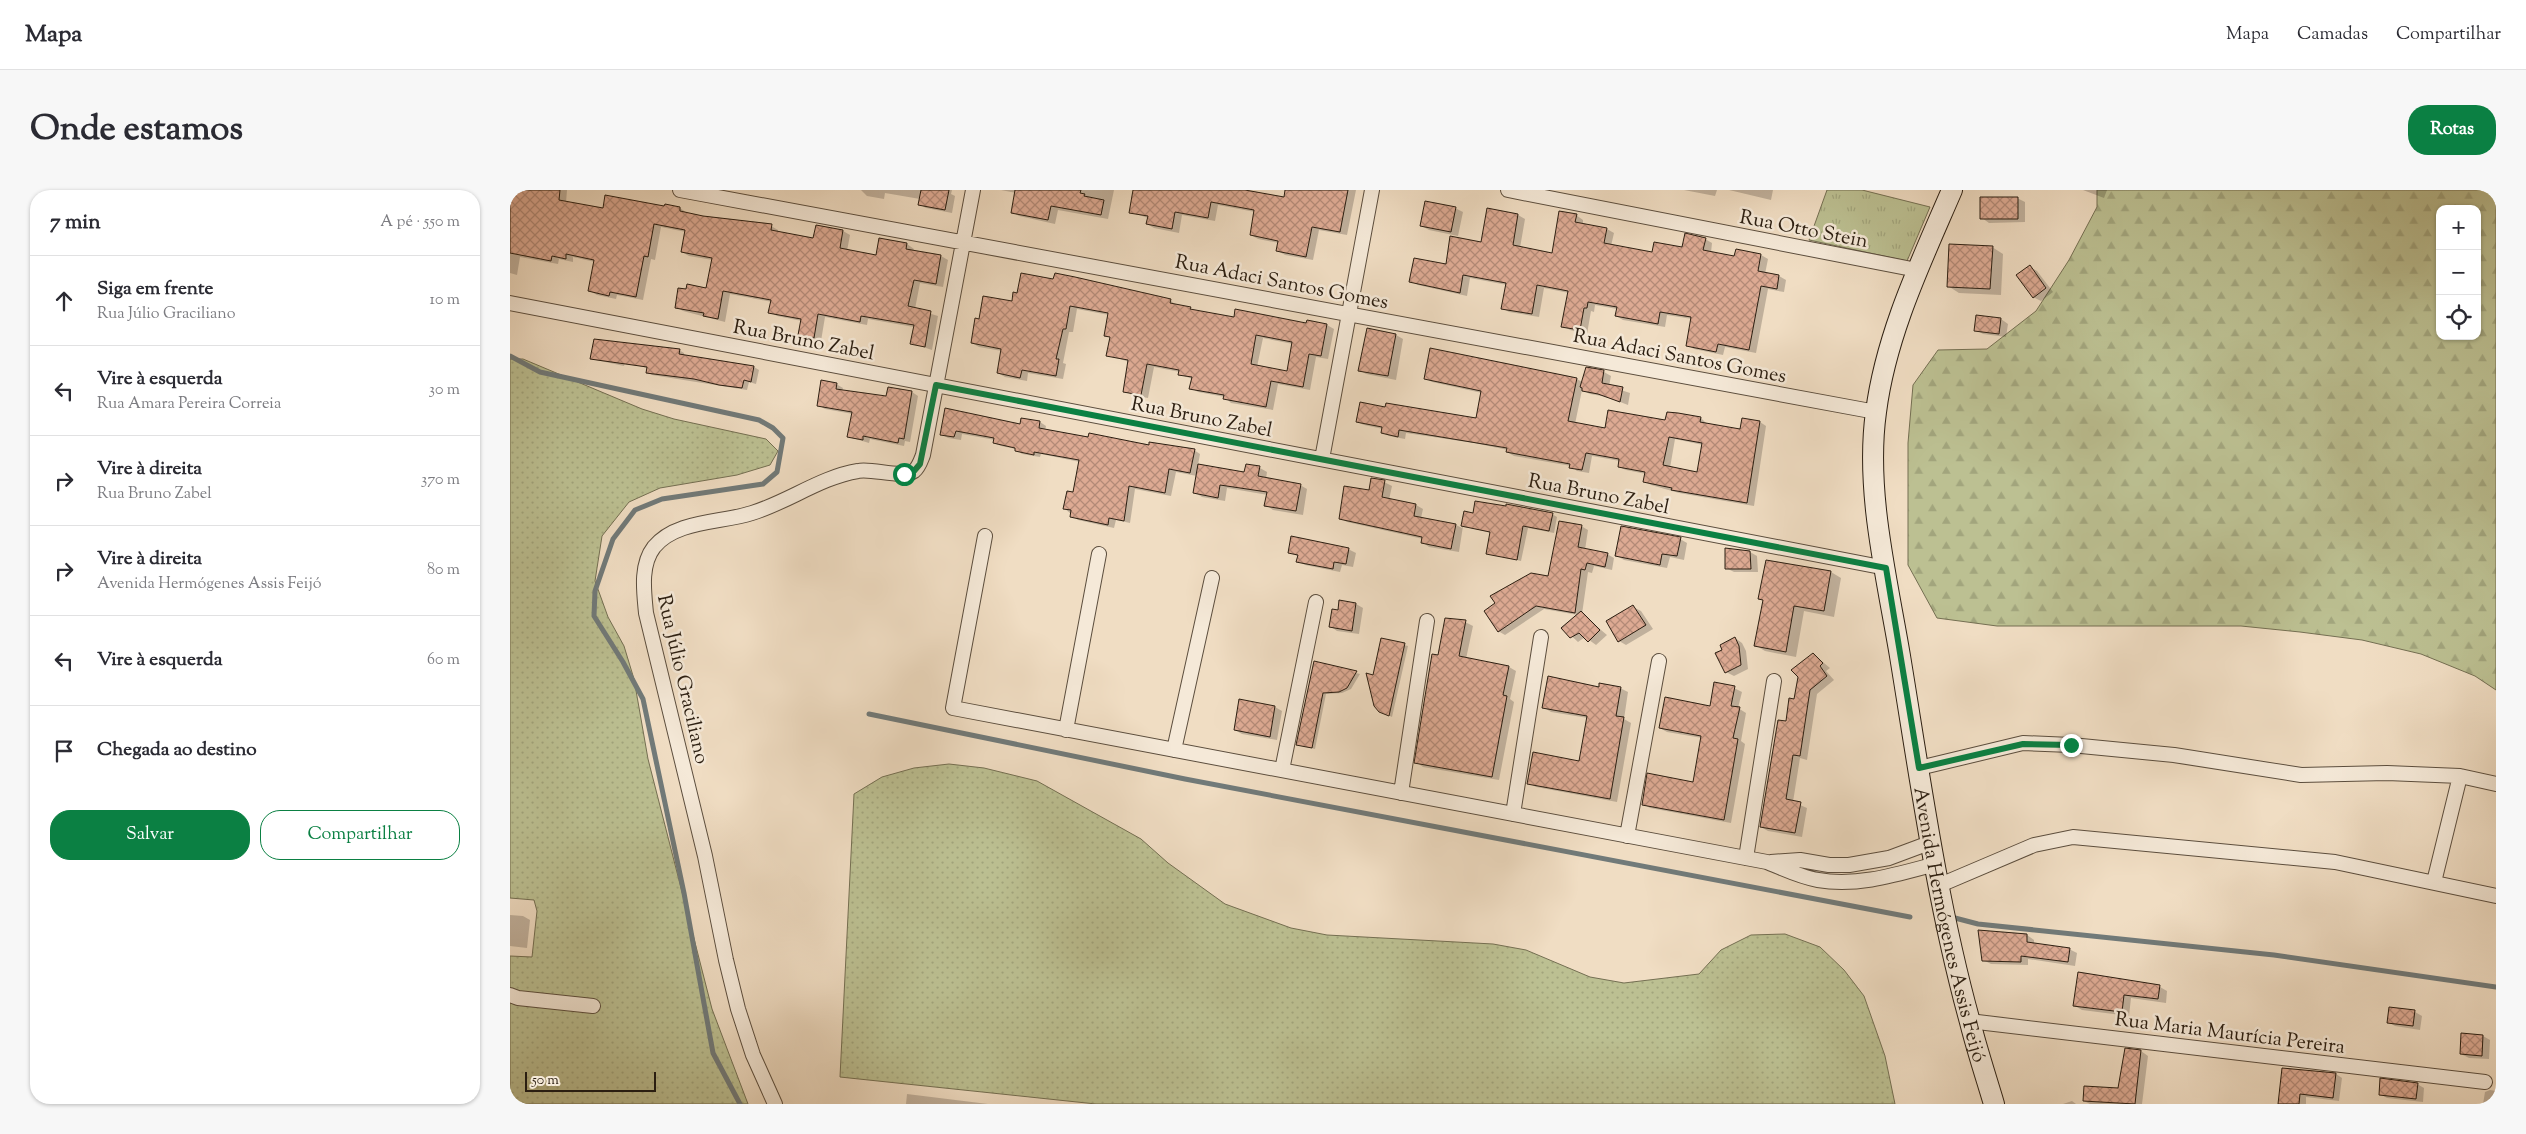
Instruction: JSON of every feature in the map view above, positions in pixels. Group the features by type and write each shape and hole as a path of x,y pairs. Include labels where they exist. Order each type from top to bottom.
{"main road":[{"name":"Avenida Hermógenes Assis Feijó","path":"1952,190 1917,270 1892,339 1876,412 1873,481 1919,768 1940,885 1970,1022 1994,1104"}],"street":[{"name":"Rua Adaci Santos Gomes","path":"680,190 1876,412"},
{"path":"936,385 973,190"},
{"path":"1322,460 1372,190"},
{"name":"Rua Otto Stein","path":"1508,190 1917,270"},
{"name":"Rua Bruno Zabel","path":"510,303 1886,568"},
{"name":"Rua Júlio Graciliano","path":"775,1104 753,1055 726,960 705,856 646,613 644,586 646,566 653,548 665,537 684,527 754,512 841,475 859,471 904,474 914,471 920,464 936,385"},
{"path":"985,536 953,708 1767,862 1798,875 1819,881 1874,880 1936,864"},
{"path":"1066,730 1099,554"},
{"path":"1174,750 1212,578"},
{"path":"1282,770 1316,602"},
{"path":"1401,793 1427,621"},
{"path":"1513,814 1542,637"},
{"path":"1627,836 1659,660"},
{"path":"1746,858 1774,680"},
{"path":"1919,768 2023,744 2071,745 2174,755 2301,774 2387,773 2460,776 2496,784"},
{"path":"2434,882 2460,776"},
{"path":"1940,885 2034,845 2073,837 2335,862 2496,896"},
{"path":"1767,862 1800,860 1829,865 1849,865 1889,858 1932,842"},
{"path":"510,995 518,998 593,1006"},
{"name":"Rua Maria Maurícia Pereira","path":"1970,1022 2485,1082"}],"green space":[{"path":"1827,190 1862,190 1930,207 1907,261 1809,240"},
{"path":"2097,190 2496,190 2496,690 2475,676 2421,654 2362,640 2300,632 2241,626 1997,626 1937,618 1908,565 1908,443 1913,385 1938,350 1987,349 2036,311 2069,260 2097,207"},
{"path":"510,359 523,359 642,409 674,419 766,439 778,451 770,465 737,475 660,488 629,502 602,536 595,581 608,617 624,646 634,679 648,759 712,1009 748,1104 510,1104 510,956 532,957 537,911 534,900 510,898"},
{"path":"949,764 984,768 1037,781 1141,839 1168,863 1225,904 1291,928 1327,935 1493,944 1526,950 1590,977 1624,983 1699,974 1721,950 1751,935 1785,934 1820,947 1844,970 1864,996 1885,1056 1895,1104 1096,1104 840,1077 854,794 882,777 914,768"}],"building":[{"path":"510,190 560,190 559,200 603,208 605,195 664,206 665,204 680,207 680,211 703,216 772,224 771,230 813,238 816,225 843,230 840,248 876,255 879,238 907,243 906,249 941,255 936,284 914,280 908,306 931,311 925,347 910,344 914,325 861,316 860,322 818,314 814,338 798,335 801,319 768,313 771,300 723,291 718,319 703,316 704,313 675,308 678,288 686,289 687,284 706,288 712,258 681,252 685,230 654,224 648,257 644,256 636,297 610,292 609,296 588,291 594,260 566,254 566,259 552,256 551,261 510,253"},
{"path":"921,190 949,190 945,210 918,205"},
{"path":"1015,190 1081,190 1080,193 1085,194 1084,196 1104,200 1101,215 1051,206 1048,220 1011,213"},
{"path":"1133,190 1245,190 1284,197 1285,190 1348,190 1340,232 1312,227 1306,257 1276,251 1278,241 1250,235 1254,210 1211,202 1208,218 1175,212 1172,229 1146,224 1148,216 1129,213"},
{"path":"1980,197 2018,197 2018,219 1980,219"},
{"path":"1425,201 1456,207 1451,232 1420,226"},
{"path":"1487,208 1518,214 1513,245 1552,253 1559,211 1577,214 1575,222 1607,228 1604,243 1652,252 1654,242 1682,247 1685,233 1706,238 1703,250 1734,256 1736,249 1761,254 1758,271 1779,275 1777,289 1761,286 1749,350 1718,344 1716,352 1686,346 1691,317 1660,312 1658,324 1615,316 1617,307 1588,302 1587,308 1584,308 1580,330 1561,327 1568,291 1537,285 1532,314 1501,309 1506,283 1463,275 1460,293 1409,282 1414,258 1446,264 1450,236 1481,242"},
{"path":"1949,244 1993,246 1990,289 1947,287"},
{"path":"2030,265 2046,288 2033,298 2016,275"},
{"path":"1021,273 1053,279 1055,273 1171,299 1170,303 1191,307 1190,309 1234,317 1235,309 1306,323 1307,320 1327,324 1321,356 1309,354 1303,387 1271,381 1266,407 1223,399 1224,395 1189,389 1192,377 1178,375 1179,370 1147,364 1141,395 1123,392 1128,360 1106,356 1110,337 1104,336 1108,313 1070,306 1066,329 1063,329 1056,359 1059,359 1056,376 1022,370 1020,378 997,373 1001,349 971,343 975,318 979,319 983,296 1012,301 1013,292 1017,293","holes":["1256,335 1292,342 1287,371 1251,364"]},
{"path":"1976,315 2001,318 1999,334 1974,331"},
{"path":"1367,328 1396,334 1388,376 1358,371"},
{"path":"594,339 680,349 679,354 754,366 751,382 744,380 742,388 719,385 694,379 646,373 647,367 590,359"},
{"path":"1430,348 1577,378 1568,421 1605,428 1608,410 1665,420 1667,412 1678,413 1701,417 1700,422 1740,429 1742,418 1760,421 1747,503 1671,490 1672,488 1643,482 1645,472 1618,467 1619,459 1586,453 1582,470 1569,468 1570,464 1506,452 1507,448 1399,430 1398,437 1381,433 1382,427 1356,422 1360,402 1385,407 1386,403 1476,418 1481,391 1424,379","holes":["1669,437 1702,443 1697,472 1663,465"]},
{"path":"1586,367 1604,370 1602,383 1623,387 1620,402 1598,394 1582,391 1580,387"},
{"path":"821,380 837,383 836,389 886,396 888,387 912,391 904,439 899,438 898,443 863,436 863,440 847,437 852,412 817,406"},
{"path":"945,408 1020,424 1021,418 1040,421 1039,428 1088,437 1089,433 1149,445 1149,442 1195,449 1190,473 1169,469 1165,493 1129,486 1124,521 1109,518 1108,525 1070,517 1071,510 1063,509 1067,491 1073,492 1079,460 1034,452 1034,455 1015,451 1015,448 993,443 994,438 956,431 954,437 940,435"},
{"path":"1198,464 1244,472 1246,464 1260,466 1258,476 1301,484 1296,511 1264,506 1267,492 1220,485 1218,498 1193,493"},
{"path":"1371,478 1385,480 1382,497 1416,504 1414,516 1456,524 1451,549 1421,543 1422,537 1339,519 1344,486 1369,490"},
{"path":"1475,501 1506,506 1506,504 1553,513 1549,531 1523,526 1517,560 1486,554 1490,532 1461,526 1464,511 1473,513"},
{"path":"1559,521 1582,525 1578,547 1608,553 1605,567 1587,563 1585,570 1581,569 1575,613 1536,606 1498,632 1484,611 1495,603 1490,596 1531,573 1548,576"},
{"path":"1621,526 1681,537 1677,556 1662,554 1660,565 1615,556"},
{"path":"1291,536 1349,548 1346,564 1334,562 1333,569 1296,562 1298,555 1288,553"},
{"path":"1725,548 1750,551 1751,569 1725,569"},
{"path":"1766,560 1831,571 1824,611 1794,606 1786,652 1754,646 1763,600 1758,599"},
{"path":"1339,600 1356,603 1352,631 1329,627 1332,609 1338,610"},
{"path":"1633,605 1646,625 1618,642 1606,621"},
{"path":"1581,611 1600,630 1588,642 1579,633 1570,638 1561,628"},
{"path":"1445,618 1466,620 1459,656 1509,666 1503,695 1507,696 1492,777 1414,763 1432,654 1438,655"},
{"path":"1735,637 1739,646 1741,665 1725,673 1715,653 1722,650 1720,645"},
{"path":"1381,638 1405,643 1389,716 1379,712 1374,706 1366,673 1373,675"},
{"path":"1813,653 1823,663 1820,666 1827,676 1810,690 1800,756 1793,755 1786,799 1801,802 1795,833 1760,827 1778,720 1786,721 1789,698 1794,699 1798,677 1791,670"},
{"path":"1314,661 1357,671 1347,688 1339,692 1323,693 1312,748 1296,745"},
{"path":"1548,676 1599,687 1599,683 1621,687 1616,716 1624,717 1610,799 1527,784 1533,752 1579,761 1587,716 1542,708"},
{"path":"1714,682 1735,686 1731,706 1740,707 1733,738 1738,739 1724,820 1642,805 1647,773 1693,782 1701,736 1659,728 1665,697 1710,706"},
{"path":"1239,699 1275,706 1270,737 1234,730"},
{"path":"1978,930 2027,934 2027,942 2070,948 2068,962 2021,956 2021,962 1982,961"},
{"path":"2078,972 2160,985 2158,999 2124,995 2122,1012 2073,1006"},
{"path":"2389,1007 2415,1010 2413,1026 2387,1023"},
{"path":"2461,1033 2483,1035 2482,1056 2460,1054"},
{"path":"2125,1048 2141,1050 2135,1104 2083,1101 2084,1086 2118,1088"},
{"path":"2282,1068 2336,1073 2333,1098 2300,1094 2299,1104 2278,1104"},
{"path":"2380,1078 2418,1083 2416,1099 2379,1095"}],"waterway":[{"path":"510,356 540,372 759,420 773,428 783,438 777,472 763,484 662,499 635,510 613,539 595,591 594,616 623,662 643,699 684,893 713,1053 740,1104"},
{"path":"869,714 1185,779 1910,917"},
{"path":"1955,918 1978,924 2274,955 2496,987"}],"route":[{"path":"904,474 914,471 920,464 936,385 1886,568 1919,768 2023,744 2071,745"}]}
